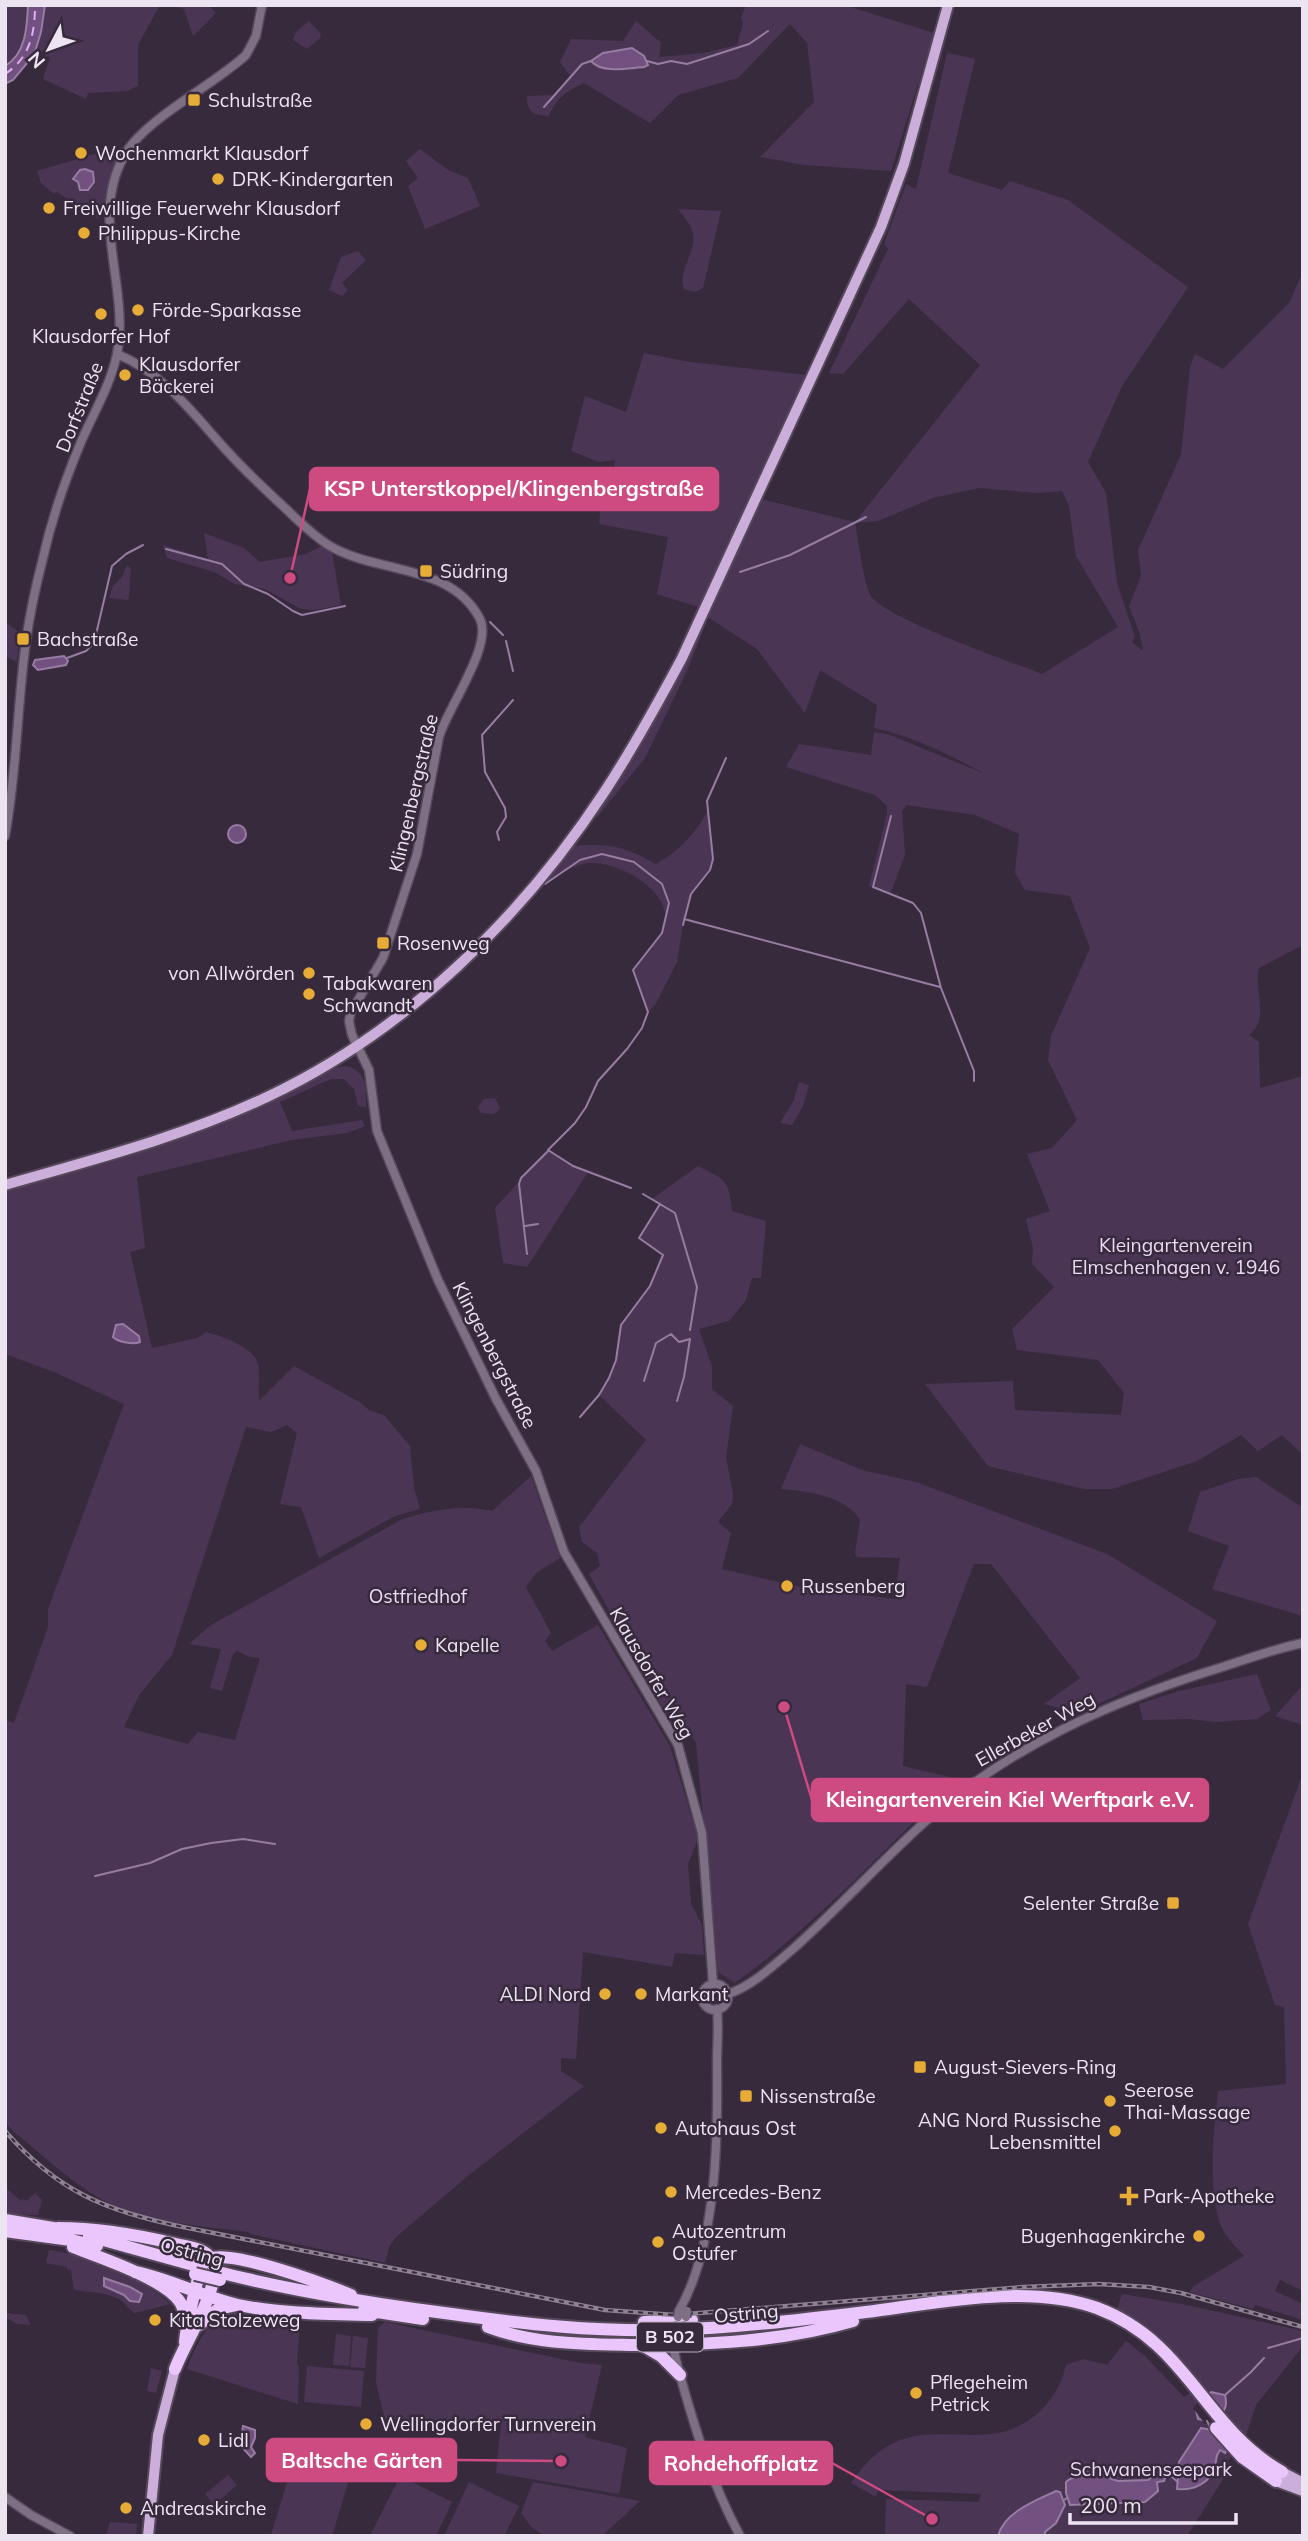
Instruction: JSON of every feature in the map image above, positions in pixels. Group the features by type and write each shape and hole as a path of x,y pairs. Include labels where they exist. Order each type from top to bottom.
{"highway":[{"name":"Ostring","path":"5,2220 296,2298 386,2314 489,2323 665,2330 849,2317 993,2298 1047,2298 1079,2302 1113,2315 1141,2331 1167,2353 1192,2389 1245,2453 1279,2476"},
{"path":"56,2233 79,2228 159,2240 199,2249 210,2258 214,2273 202,2293 175,2369"},
{"name":"Ostring","path":"5,2231 56,2233"},
{"path":"56,2233 166,2289 176,2296 191,2326"},
{"path":"210,2258 230,2257 280,2270 370,2303"},
{"path":"135,2272 158,2277 237,2305 310,2313 386,2314"},
{"name":"Ostring","path":"221,2277 489,2323"},
{"path":"191,2326 214,2312 237,2305"},
{"path":"489,2323 510,2318 682,2318 815,2311 849,2317"},
{"path":"489,2323 507,2334 544,2341 640,2345 784,2336 826,2329 849,2317"},
{"path":"640,2345 662,2356 679,2371"}],"main road":[{"path":"5,1185 104,1156 237,1110 309,1075 358,1046 411,1006 460,964 527,895 605,792 655,709 701,618 881,227 904,164 948,5"},
{"path":"148,2536 158,2435 175,2369"},
{"name":"Ostring","path":"1279,2476 1303,2483"},
{"name":"Ostring","path":"1279,2476 1303,2491"}],"street":[{"name":"Dorfstraße","path":"5,836 16,756 26,643 43,557 68,476 117,354 119,317 108,212 113,183 118,167 135,140 246,55 256,36 262,5"},
{"name":"Klingenbergstraße","path":"117,354 142,366 180,400 245,470 318,538 346,553 426,576 444,584 466,601 481,621 483,637 479,652 444,719 417,854 391,934 377,971 351,1012 349,1021 352,1035 369,1070 377,1131 439,1280 496,1399 536,1471 564,1552"},
{"name":"Klausdorfer Weg","path":"564,1552 678,1745 702,1833 713,1984 703,1992 703,1999 710,2008 717,2009 715,2167 700,2260 682,2318 674,2357 703,2453 740,2536"},
{"name":"Ellerbeker Weg","path":"728,1994 739,1990 776,1963 825,1920 926,1822 964,1789 1006,1760 1076,1721 1154,1688 1303,1643"},
{"path":"713,1984 723,1986 728,1994 726,2004 717,2009"},
{"path":"5,2497 70,2536"}],"green space":[{"path":"5,5 28,5 26,31 21,47 12,61 5,66"},
{"path":"45,5 160,5 138,45 138,86 127,91 88,93 86,99 43,79 50,57 34,55"},
{"path":"171,5 208,5 216,13 193,36 184,9"},
{"path":"746,5 844,5 934,33 891,171 804,165 760,157 814,102 807,43 790,24 738,78 678,95 650,123 584,83 563,96 549,116 535,114 528,106 527,96 553,95 571,77 560,62 571,39 623,41 636,21 661,43 659,57 704,53 737,45"},
{"path":"309,21 321,34 307,49 293,40 296,32"},
{"name":"Kleingartenverein Elmschenhagen v. 1946","path":"947,53 975,59 948,173 1002,190 1010,181 1068,200 1188,287 1122,386 1088,462 1106,493 1117,583 1135,637 1132,642 1143,651 1140,634 1129,606 1141,576 1138,550 1181,455 1190,367 1195,354 1223,369 1289,303 1301,276 1303,256 1303,945 1259,968 1259,1021 1249,1035 1259,1042 1260,1088 1303,1076 1303,1455 1282,1435 1258,1451 1241,1435 1197,1461 1112,1489 1084,1489 988,1466 925,1384 1013,1381 1015,1410 1121,1415 1124,1393 1098,1360 1017,1350 1012,1329 1054,1287 1032,1264 1033,1248 1026,1219 1050,1211 1027,1154 1052,1148 1077,1120 1048,1060 1051,1036 1090,948 1070,896 1025,890 1015,873 1019,834 975,815 907,805 902,811 905,855 890,894 869,886 887,806 875,795 786,767 799,744 871,755 874,732 890,735 985,774 917,741 874,728 877,705 820,670 805,713 757,649 706,616 761,499 855,522 980,365 909,299 843,374 829,373 888,249 884,244 906,184 916,189","holes":["979,488 1038,493 1062,491 1069,506 1076,556 1118,627 1042,674 924,628 882,606 871,596 855,523 878,521 933,498"]},
{"path":"420,149 448,170 468,178 480,206 425,229 408,186 418,178 406,161"},
{"path":"108,150 114,151 119,159 106,194 103,214 99,219 57,192 54,194 41,183 37,171"},
{"path":"678,209 721,211 703,288 695,292 684,289 683,275 692,248 693,233"},
{"path":"358,251 366,260 342,283 348,290 342,296 329,290 341,257"},
{"path":"644,353 690,362 806,375 698,607 657,594 668,537 599,524 605,472 614,467 615,460 599,462 571,451 585,396 626,412"},
{"path":"204,533 244,548 260,562 306,554 323,545 332,552 341,605 315,610 301,609 265,589 235,584 214,572 167,558 163,545 208,559"},
{"path":"127,565 131,569 128,600 109,598 113,586 122,577"},
{"path":"5,622 20,633 17,662 5,656"},
{"path":"702,623 706,623 687,671 645,758 598,816 591,819"},
{"path":"708,811 713,859 710,870 691,894 677,962 655,1005 648,1012 633,970 663,927 664,908 659,897 639,879 600,864 578,866 545,884 551,871 572,846 616,847 656,864 686,841"},
{"name":"Ostfriedhof","path":"346,1066 362,1077 366,1107 358,1106 354,1089 344,1079 331,1079 280,1102 292,1131 362,1120 365,1126 347,1133 291,1140 137,1177 145,1248 130,1252 152,1348 197,1338 206,1332 213,1334 243,1347 255,1358 259,1371 259,1401 294,1366 369,1410 385,1416 410,1446 414,1488 420,1509 395,1516 319,1558 301,1507 280,1504 297,1433 287,1425 271,1432 246,1427 172,1655 139,1695 124,1727 188,1744 198,1732 235,1740 260,1658 237,1651 233,1654 222,1691 210,1688 221,1649 189,1644 211,1625 401,1520 446,1509 492,1511 531,1476 560,1558 536,1573 526,1587 551,1633 545,1641 552,1651 598,1625 670,1746 698,1838 688,1864 691,1904 702,1925 704,1955 675,1953 672,1967 583,1952 576,2059 561,2058 561,2071 584,2086 469,2175 396,2237 389,2247 385,2263 248,2232 178,2223 124,2210 97,2197 72,2180 5,2122 5,1720 14,1723 48,1627 48,1609 124,1404 54,1372 5,1354 5,1192 152,1146 278,1097 338,1067"},
{"path":"799,1082 809,1085 803,1106 792,1125 780,1123 794,1100"},
{"path":"495,1098 500,1108 494,1114 481,1113 478,1107 484,1099"},
{"path":"548,1150 588,1172 527,1267 503,1263 495,1208"},
{"path":"698,1166 724,1182 729,1192 732,1211 766,1221 761,1278 752,1278 746,1300 729,1321 699,1329 712,1366 712,1389 733,1406 726,1457 733,1494 732,1504 718,1522 731,1533 722,1569 809,1589 895,1599 900,1558 857,1557 855,1553 860,1520 854,1512 825,1496 781,1489 800,1444 862,1470 916,1482 1107,1554 1217,1621 1197,1658 1079,1713 1044,1704 1080,1678 991,1564 974,1564 927,1687 906,1684 903,1766 958,1779 822,1911 735,1983 718,1972 696,1743 685,1726 664,1710 589,1574 600,1566 597,1553 582,1542 579,1527 646,1440 599,1395 616,1360 621,1325 650,1286 663,1256 639,1238 659,1204 652,1199"},
{"path":"1256,1477 1303,1508 1303,1616 1212,1589 1229,1546 1188,1531 1200,1492 1238,1479"},
{"path":"1257,1674 1271,1710 1257,1719 1218,1722 1188,1719 1143,1720 1139,1704 1179,1691"},
{"path":"1303,1685 1303,1725 1275,1716"},
{"path":"1303,1773 1303,2291 1280,2280 1275,2291 1303,2304 1303,2320 1255,2305 1253,2309 1189,2292 1194,2286 1244,2256 1226,2235 1215,2204 1213,2165 1218,2091 1286,2084 1284,2007 1275,2005 1248,1924"},
{"path":"5,2187 21,2201 27,2201 35,2193 42,2200 38,2215 5,2214"},
{"path":"49,2250 78,2256 113,2270 146,2286 170,2304 135,2313 114,2297 74,2290 71,2270 46,2263"},
{"name":"Schwanenseepark","path":"1122,2294 1182,2304 1303,2331 1303,2346 1256,2405 1245,2438 1228,2461 1231,2467 1187,2536 885,2536 886,2499 979,2502 981,2494 878,2490 876,2497 851,2483 869,2461 900,2440 920,2435 991,2434 1018,2427 1040,2412 1049,2402 1066,2365 1083,2359 1107,2365 1126,2341 1145,2356 1184,2397 1201,2385 1163,2342 1117,2309"},
{"path":"233,2312 300,2321 298,2404 187,2369 203,2334 215,2321"},
{"path":"5,2313 26,2315 31,2325 17,2324 5,2317"},
{"path":"385,2322 580,2363 602,2365 585,2437 627,2448 619,2494 496,2473 501,2424 385,2420 376,2382 378,2328"},
{"path":"336,2334 351,2336 349,2366 333,2365"},
{"path":"353,2336 368,2338 365,2368 350,2367"},
{"path":"307,2366 364,2371 361,2407 304,2402"},
{"path":"151,2368 162,2371 156,2393 147,2391"},
{"path":"296,2453 352,2470 332,2536 271,2535"},
{"path":"228,2475 237,2485 214,2505 205,2494"},
{"path":"400,2476 452,2502 436,2536 370,2536"},
{"path":"469,2482 519,2506 504,2536 444,2536"},
{"path":"533,2482 640,2501 602,2536 545,2536 531,2527 521,2513"},
{"path":"110,2522 137,2524 136,2536 106,2536"}],"shaded area":[{"path":"28,5 45,5 41,32 34,55 13,80 5,84 5,66 17,55 24,39"},
{"path":"632,48 644,56 648,65 608,69 591,61 603,53"},
{"path":"80,170 93,172 94,182 88,190 80,190 78,182 73,179"},
{"path":"64,656 68,661 66,665 38,670 33,665 35,660"},
{"path":"237,825 243,828 246,834 243,840 237,843 231,840 228,834 231,828"},
{"path":"123,1324 139,1336 140,1342 126,1342 113,1337 116,1325"},
{"path":"104,2278 142,2294 139,2302 130,2301 124,2295 104,2286"},
{"path":"1211,2392 1225,2395 1225,2409 1207,2421 1198,2419 1196,2410"},
{"path":"243,2426 255,2430 251,2447 255,2453 251,2457 240,2445"},
{"path":"1201,2428 1233,2434 1225,2453 1220,2450 1218,2452 1210,2477 1195,2487 1177,2489 1179,2462"},
{"path":"1103,2467 1111,2479 1118,2481 1148,2480 1161,2470 1168,2470 1164,2481 1157,2482 1158,2491 1145,2502 1070,2505 1066,2482"},
{"path":"1056,2491 1060,2492 1065,2505 1056,2523 1045,2532 1045,2536 998,2536 1001,2528 1014,2514"}],"pier":[{"path":"1205,2394 1220,2420 1209,2424 1205,2424 1193,2408"}],"waterway":[{"path":"647,61 658,64 671,61 687,64 749,44 768,31"},
{"path":"544,107 582,64 591,61"},
{"path":"740,572 790,555 866,517"},
{"path":"67,658 86,651 94,643 112,566 143,545"},
{"path":"166,549 222,564 244,584 268,594 302,615 345,606"},
{"path":"490,622 503,635"},
{"path":"506,641 513,671"},
{"path":"499,840 497,832 506,817 505,808 485,772 482,735 513,700"},
{"path":"683,925 691,894 710,870 713,859 707,801 726,758"},
{"path":"891,816 873,887 913,903 921,913 941,988 974,1071 974,1081"},
{"path":"545,884 580,860 602,854 634,862 662,884 669,903 662,933 633,970 648,1012 642,1028 598,1081 575,1123 548,1150 573,1166 631,1188"},
{"path":"684,919 940,987"},
{"path":"527,1254 519,1184 521,1178 548,1151"},
{"path":"643,1194 675,1213 697,1287 690,1330"},
{"path":"580,1417 599,1395 609,1378 616,1360 621,1325 650,1286 663,1255 639,1238 660,1204"},
{"path":"525,1226 538,1224"},
{"path":"644,1381 656,1343 671,1334 679,1342 690,1339 677,1401"},
{"path":"95,1876 150,1863 182,1849 211,1843 243,1839 275,1844"},
{"path":"1268,2348 1303,2338"},
{"path":"1225,2395 1264,2358"},
{"path":"1207,2421 1211,2429"},
{"path":"1168,2474 1178,2482"}],"ferry route":[{"path":"5,74 20,60 29,44 35,5"}],"railway":[{"path":"5,2131 25,2152 64,2184 85,2196 130,2214 183,2227 605,2310 675,2315 1023,2287 1099,2284 1149,2287 1181,2293 1303,2327"}],"place":[{"name":"Schulstraße","path":"194,100"},
{"name":"Wochenmarkt Klausdorf","path":"81,153"},
{"name":"DRK-Kindergarten","path":"218,179"},
{"name":"Freiwillige Feuerwehr Klausdorf","path":"49,208"},
{"name":"Philippus-Kirche","path":"84,233"},
{"name":"Förde-Sparkasse","path":"138,310"},
{"name":"Klausdorfer Hof","path":"101,314"},
{"name":"Klausdorfer Bäckerei","path":"125,375"},
{"name":"Südring","path":"426,571"},
{"name":"KSP Unterstkoppel/Klingenbergstraße","path":"290,578"},
{"name":"Bachstraße","path":"23,639"},
{"name":"Rosenweg","path":"383,943"},
{"name":"von Allwörden","path":"309,973"},
{"name":"Tabakwaren Schwandt","path":"309,994"},
{"name":"Russenberg","path":"787,1586"},
{"name":"Kapelle","path":"421,1645"},
{"name":"Kleingartenverein Kiel Werftpark e.V.","path":"784,1707"},
{"name":"Selenter Straße","path":"1173,1903"},
{"name":"ALDI Nord","path":"605,1994"},
{"name":"Markant","path":"641,1994"},
{"name":"August-Sievers-Ring","path":"920,2067"},
{"name":"Nissenstraße","path":"746,2096"},
{"name":"Seerose Thai-Massage","path":"1110,2101"},
{"name":"Autohaus Ost","path":"661,2128"},
{"name":"ANG Nord Russische Lebensmittel","path":"1115,2131"},
{"name":"Mercedes-Benz","path":"671,2192"},
{"name":"Park-Apotheke","path":"1129,2196"},
{"name":"Bugenhagenkirche","path":"1199,2236"},
{"name":"Autozentrum Ostufer","path":"658,2242"},
{"name":"Kita Stolzeweg","path":"155,2320"},
{"name":"Pflegeheim Petrick","path":"916,2393"},
{"name":"Wellingdorfer Turnverein","path":"366,2424"},
{"name":"Lidl","path":"204,2440"},
{"name":"Baltsche Gärten","path":"561,2461"},
{"name":"Andreaskirche","path":"126,2508"},
{"name":"Rohdehoffplatz","path":"932,2519"}]}
